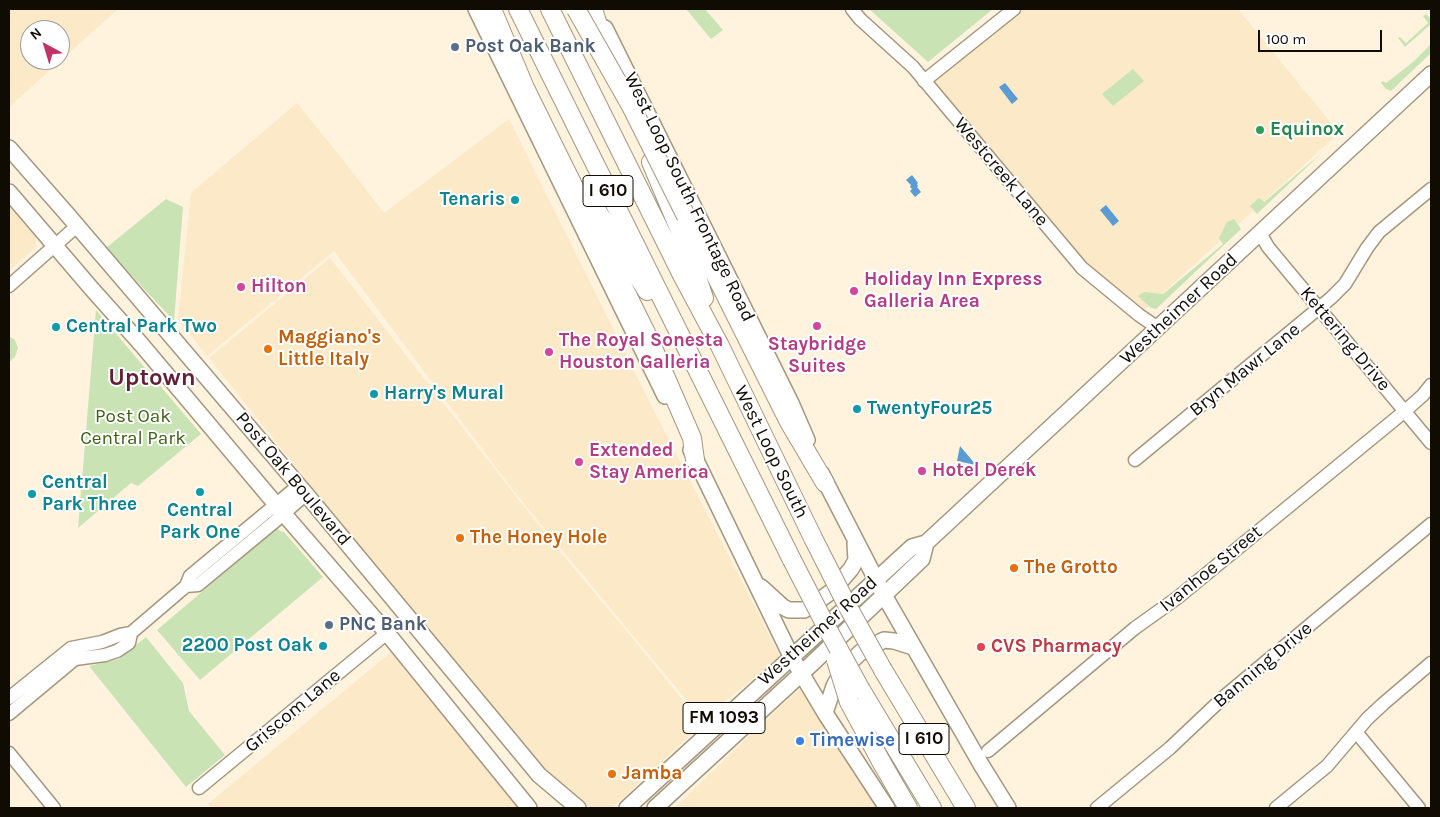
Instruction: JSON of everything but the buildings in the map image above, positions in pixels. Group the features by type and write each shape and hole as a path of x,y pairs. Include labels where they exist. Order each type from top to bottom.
{"highway":[{"path":"493,9 525,88 650,341 692,438 695,460"},
{"path":"493,9 533,78 600,217 698,373"},
{"name":"West Loop South","path":"518,9 698,373 826,626 855,696"},
{"name":"West Loop South","path":"550,9 682,275 720,346 848,607 882,670 966,808"},
{"path":"576,9 632,106 789,422 825,483"},
{"path":"594,9 612,70 687,247 720,346"},
{"path":"855,696 883,765 908,808"},
{"name":"I 610","path":"855,696 932,808"},
{"path":"940,765 979,808"}],"main road":[{"path":"476,9 791,656 821,707 887,808"},
{"name":"West Loop South Frontage Road","path":"594,9 791,403 825,483 913,647 1008,808"},
{"name":"Westheimer Road","path":"627,808 912,546 926,543 1431,74"},
{"name":"Post Oak Boulevard","path":"9,148 302,490 539,775 578,808"},
{"name":"Post Oak Boulevard","path":"9,192 172,380 386,633 529,808"},
{"path":"172,380 193,362"},
{"path":"755,580 783,607 789,610 804,610 832,591 851,569 856,560 854,538"},
{"name":"Westheimer Road","path":"655,808 801,674 922,559 926,543"},
{"path":"821,707 844,668 861,652 884,640 913,647"},
{"path":"439,696 459,678"},
{"path":"772,700 802,693 821,707"}],"street":[{"name":"Westcreek Lane","path":"852,9 924,81 1082,268 1139,315 1158,328"},
{"path":"924,81 1014,9"},
{"name":"Bryn Mawr Lane","path":"1135,460 1338,292 1379,232 1431,190"},
{"path":"9,286 77,226"},
{"name":"Kettering Drive","path":"1260,233 1268,247 1431,443"},
{"name":"Ivanhoe Street","path":"988,750 1130,632 1177,598 1405,411 1431,385"},
{"path":"11,704 74,659 105,655 129,643 131,633 186,586 198,585 302,490"},
{"name":"Banning Drive","path":"1097,808 1170,748 1226,695 1431,524"},
{"name":"Griscom Lane","path":"199,788 386,633"},
{"path":"1276,808 1327,766 1383,704 1431,663"},
{"path":"1356,732 1419,808"},
{"path":"9,753 54,808"}],"shaded area":[{"path":"9,9 118,9 70,52 70,20 20,20 20,70 50,70 9,107"},
{"path":"1016,9 1238,9 1339,133 1143,311 1117,288 1081,261 929,80"},
{"path":"297,103 384,213 509,119 649,401 780,656 703,720 516,494 334,251 207,356 178,319 191,193"},
{"path":"9,200 36,233 36,247 9,271"},
{"path":"330,258 551,541 702,724 612,808 590,808 542,771 513,738 209,358"},
{"path":"391,652 518,808 211,808 208,804"},
{"path":"803,686 881,808 675,808 753,732"}],"green space":[{"path":"686,9 705,9 723,30 711,39"},
{"path":"869,9 993,9 928,62"},
{"path":"1426,14 1431,19 1431,24 1405,47 1398,38 1400,37 1406,43 1428,23 1423,16"},
{"path":"1431,44 1431,53 1391,91 1386,89 1381,83 1383,81 1386,83 1413,62"},
{"path":"1133,69 1144,81 1113,106 1102,94"},
{"path":"1324,151 1257,214 1250,206 1259,198 1264,202"},
{"path":"166,199 183,207 174,321 106,248"},
{"path":"1234,219 1241,229 1156,309 1151,308 1138,296 1144,292 1163,294 1223,244 1219,238 1227,222"},
{"name":"Post Oak Central Park","path":"96,310 201,434 138,486 131,483 78,528"},
{"path":"9,336 15,340 18,348 15,357 9,362"},
{"path":"277,528 284,532 323,577 200,680 157,630"},
{"path":"146,637 183,683 189,711 225,755 186,787 89,666 119,659"}],"water":[{"path":"1005,83 1018,99 1012,104 999,87"},
{"path":"912,175 918,183 917,187 921,192 915,197 910,191 912,189 911,185 906,180"},
{"path":"1106,205 1119,221 1113,226 1100,210"},
{"path":"960,446 976,465 957,461"}],"place":[{"name":"Post Oak Bank","path":"455,47"},
{"name":"Equinox","path":"1260,130"},
{"name":"Tenaris","path":"515,200"},
{"name":"Hilton","path":"241,287"},
{"name":"Holiday Inn Express Galleria Area","path":"854,291"},
{"name":"Staybridge Suites","path":"817,326"},
{"name":"Central Park Two","path":"56,327"},
{"name":"Maggiano's Little Italy","path":"268,349"},
{"name":"The Royal Sonesta Houston Galleria","path":"549,352"},
{"name":"Harry's Mural","path":"374,394"},
{"name":"TwentyFour25","path":"857,409"},
{"name":"Extended Stay America","path":"579,462"},
{"name":"Hotel Derek","path":"922,471"},
{"name":"Central Park One","path":"200,492"},
{"name":"Central Park Three","path":"32,494"},
{"name":"The Honey Hole","path":"460,538"},
{"name":"The Grotto","path":"1014,568"},
{"name":"PNC Bank","path":"329,625"},
{"name":"2200 Post Oak","path":"323,646"},
{"name":"CVS Pharmacy","path":"981,647"},
{"name":"Timewise","path":"800,741"},
{"name":"Jamba","path":"612,774"}],"district":[{"name":"Uptown","path":"152,378"}]}
